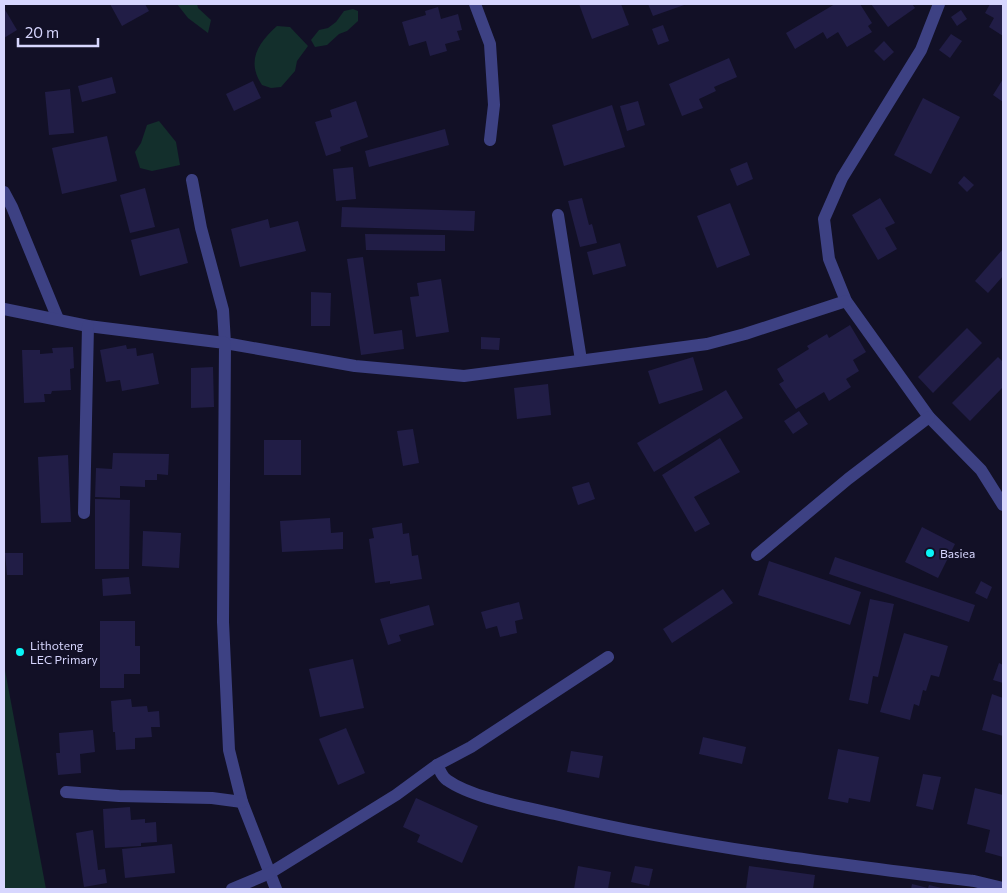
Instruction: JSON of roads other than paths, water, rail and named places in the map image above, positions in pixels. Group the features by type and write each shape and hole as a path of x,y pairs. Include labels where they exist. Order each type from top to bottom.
{"street":[{"path":"475,4 490,44 494,105 490,140"},
{"path":"939,4 921,50 842,178 824,219 829,259 846,301 929,417 981,470 1003,505"},
{"path":"192,180 201,228 223,310 225,343 223,622 225,699 229,750 242,802 276,889"},
{"path":"4,192 58,319"},
{"path":"558,215 581,360"},
{"path":"4,309 88,326 225,343 355,366 464,376 707,344 745,334 846,301"},
{"path":"84,513 88,326"},
{"path":"757,555 848,479 929,417"},
{"path":"232,889 270,873 396,795 437,765 471,747 608,657"},
{"path":"437,765 445,779 459,787 506,803 608,827 785,858 974,880 1003,888"},
{"path":"66,792 119,796 212,798 242,802"}],"place":[{"name":"Basiea","path":"930,553"},
{"name":"Lithoteng LEC Primary","path":"20,652"}]}
